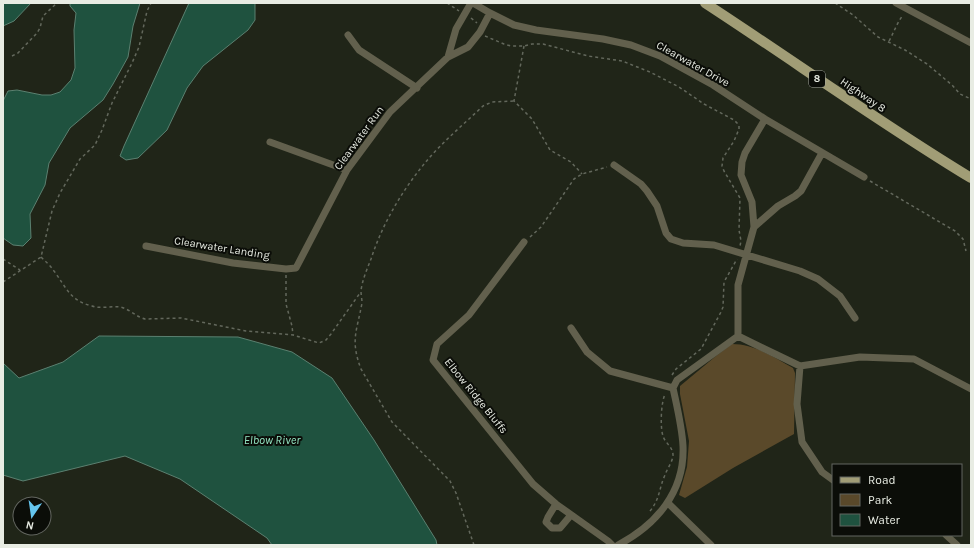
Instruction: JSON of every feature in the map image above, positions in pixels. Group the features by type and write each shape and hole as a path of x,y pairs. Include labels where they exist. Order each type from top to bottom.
{"main road":[{"name":"Highway 8","path":"705,3 863,110 929,153 971,178"}],"street":[{"name":"Clearwater Drive","path":"472,3 514,25 536,30 603,39 631,45 660,56 712,85 765,119 864,177"},
{"name":"Clearwater Run","path":"448,57 456,29 472,3"},
{"path":"896,3 909,6 971,44"},
{"name":"Clearwater Run","path":"296,268 347,170 390,112 448,57 468,48 480,32 490,13"},
{"path":"348,35 359,50 417,88"},
{"path":"738,336 738,285 754,227 752,202 741,175 742,162 745,153 765,119"},
{"path":"270,142 347,170"},
{"path":"754,227 778,206 795,196 801,190 822,152"},
{"path":"614,165 641,184 647,191 657,206 666,233 671,239 683,243 714,245 747,254 818,278 840,296 855,318"},
{"name":"Elbow Ridge Bluffs","path":"524,242 469,315 437,344 433,360 533,484 556,504 612,545"},
{"name":"Clearwater Landing","path":"146,246 233,263 286,270 296,268"},
{"path":"572,328 587,352 610,372 673,388"},
{"path":"738,336 800,366 860,357 914,359 971,390"},
{"path":"618,545 631,538 648,525 668,504 679,474 683,447 673,388 677,380 738,336"},
{"path":"800,366 797,404 802,442 822,472 832,479"},
{"path":"556,504 546,522 552,528 560,528 571,515"},
{"path":"668,504 711,545"},
{"path":"947,536 957,545"}],"path":[{"path":"12,56 18,53 37,33 40,28 42,16 57,3"},
{"path":"3,282 41,257 52,211 60,193 80,159 94,146 102,130 112,103 139,47 147,11 151,3"},
{"path":"835,3 853,15 878,37 906,50 927,64 952,85 960,94 971,99"},
{"path":"889,41 899,20 909,6"},
{"path":"514,102 524,46"},
{"path":"41,257 54,270 70,296 78,301 92,306 120,307 131,311 139,318 145,319 181,318 246,331 293,335 319,343 326,340 361,292 375,246 383,228 395,206 419,170 431,156 487,103 514,102 532,119 550,150 571,162 582,174"},
{"path":"524,242 541,226 569,184 582,174 614,165"},
{"path":"864,177 955,231 963,239 966,251"},
{"path":"3,259 20,270"},
{"path":"286,270 286,304 293,335"},
{"path":"361,292 362,299 354,342 361,369 392,422 450,482 456,493 474,545"}],"green space":[{"path":"732,344 748,346 756,349 793,368 795,373 794,434 733,468 685,498 679,495 687,467 689,441 680,394 680,386"}],"water":[{"path":"3,3 31,3 14,21 3,26"},
{"path":"70,3 140,3 133,26 128,57 103,100 70,128 49,163 45,185 30,214 31,238 23,246 13,245 3,238 3,101 8,91 17,90 42,95 51,95 60,92 71,80 75,68 74,30 76,13 70,6"},
{"path":"189,3 255,3 255,20 248,30 203,66 187,88 167,130 138,158 126,160 120,156 124,146"},
{"name":"Elbow River","path":"99,336 238,337 292,352 332,378 374,440 436,540 437,545 272,545 267,538 180,479 125,456 23,481 3,475 3,363 19,378 63,362"}]}
